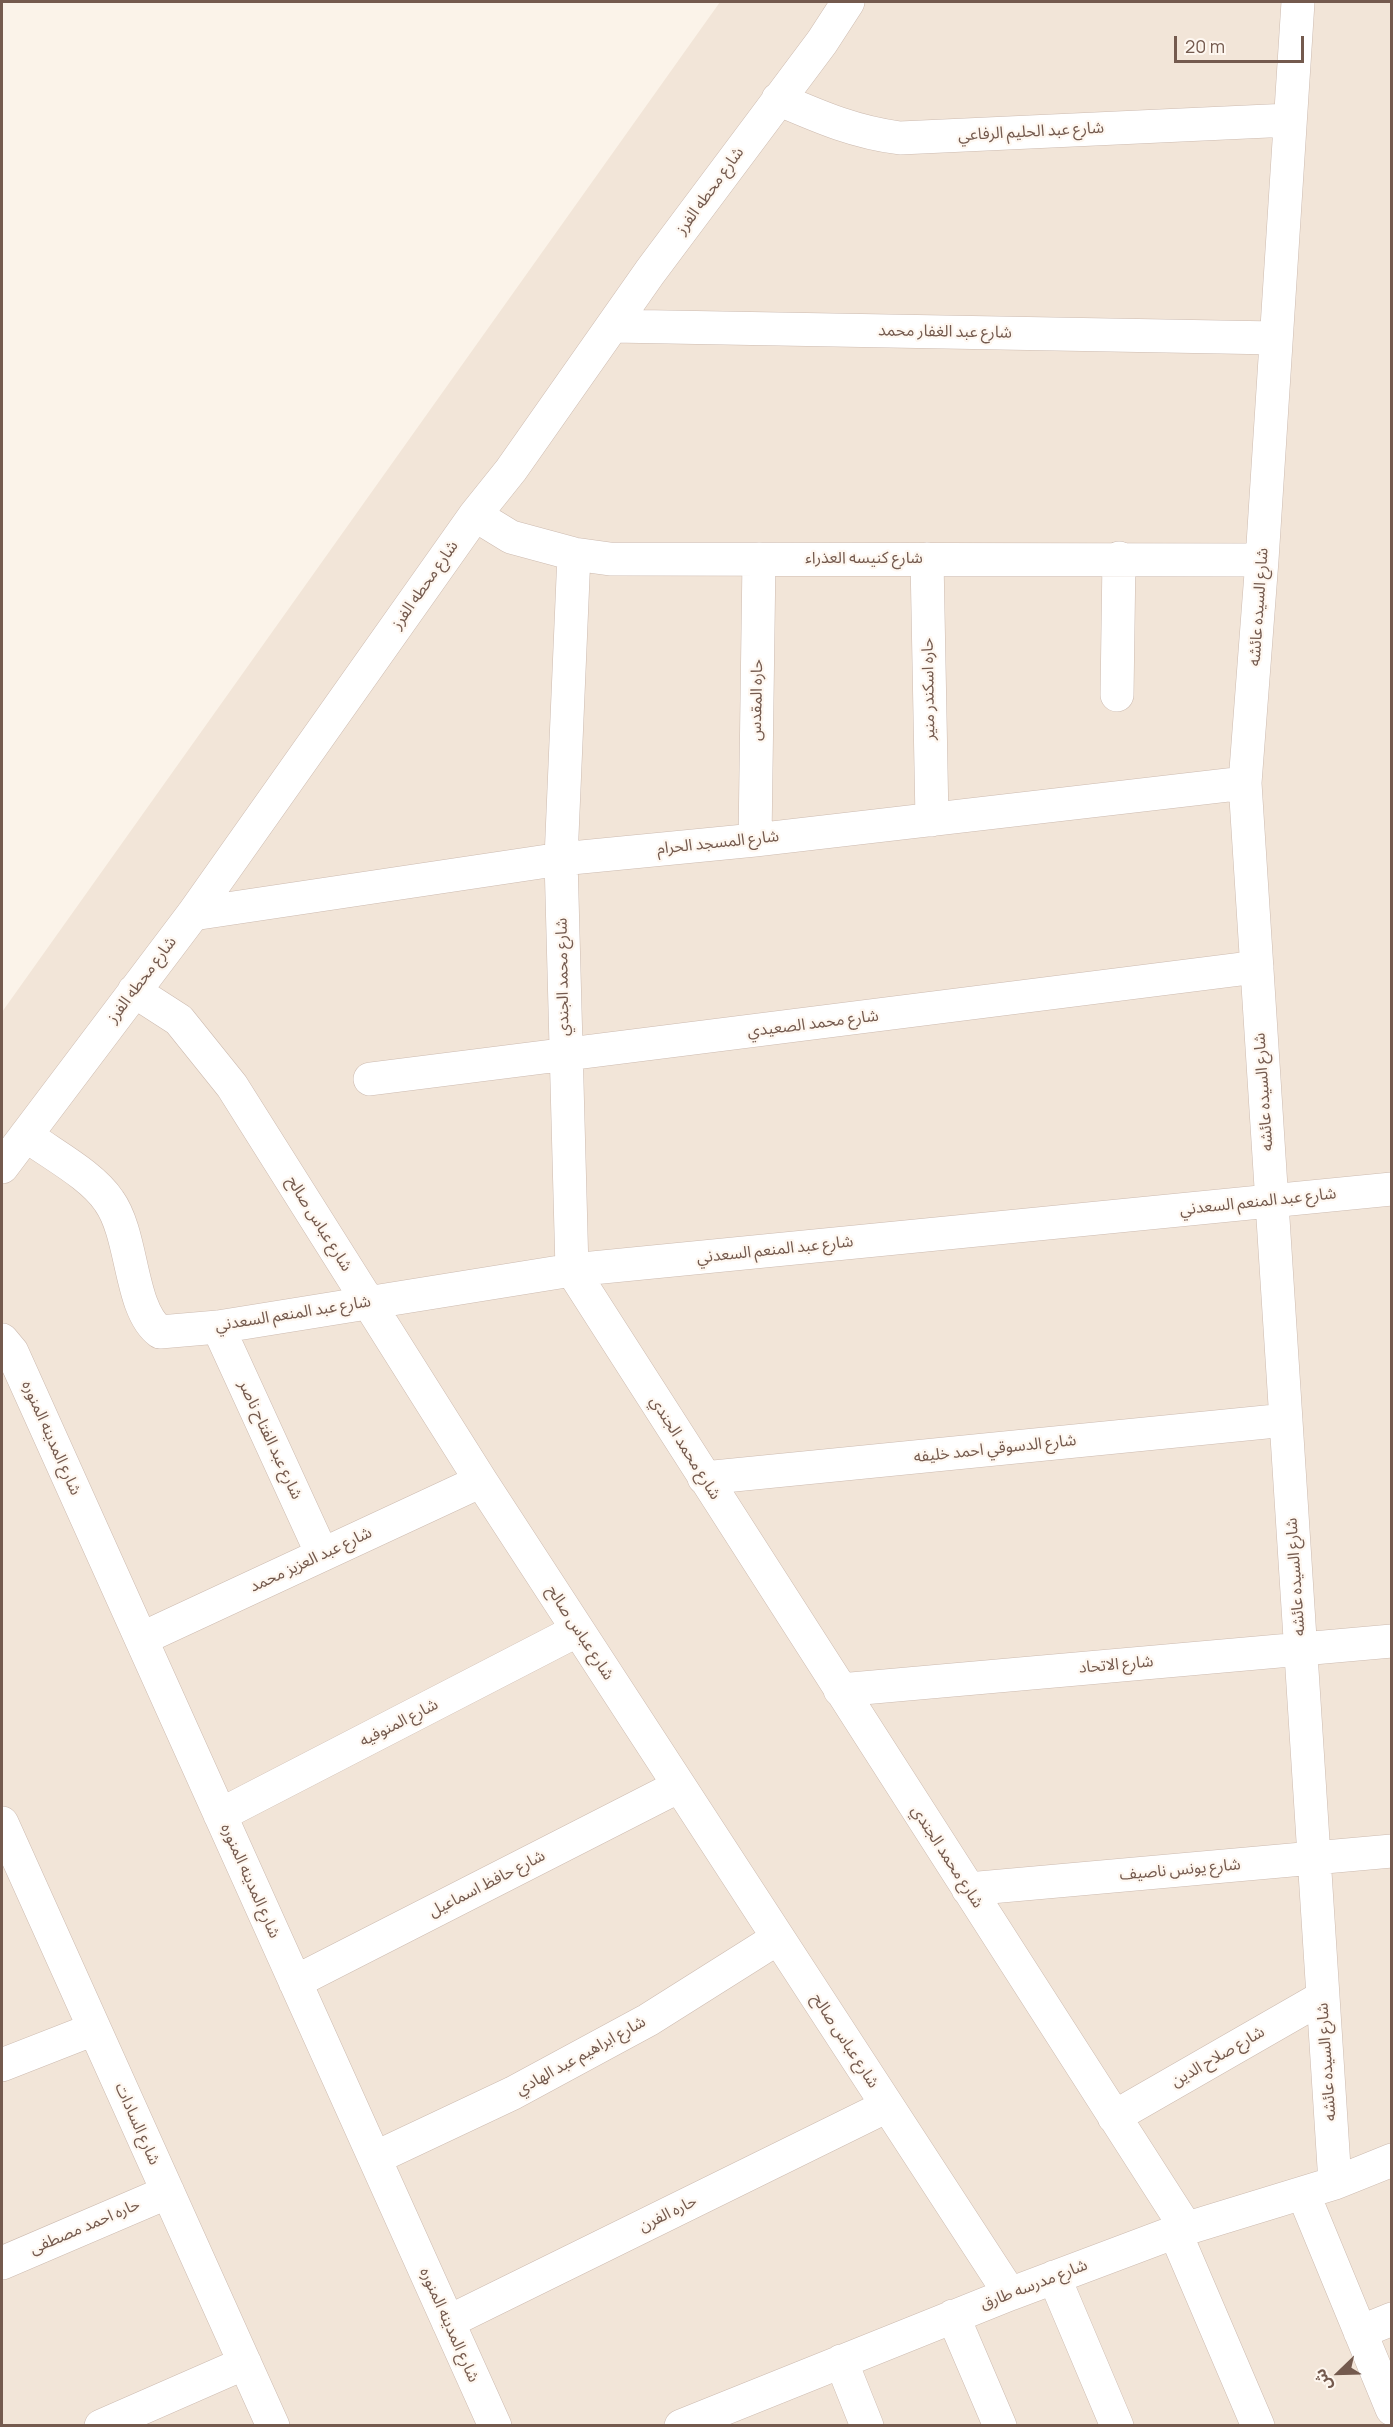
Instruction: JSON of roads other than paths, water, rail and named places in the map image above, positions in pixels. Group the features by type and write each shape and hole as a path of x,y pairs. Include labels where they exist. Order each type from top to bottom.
{"street":[{"name":"شارع محطه الفرز","path":"2,1167 193,914 475,515 511,470 613,326 822,42 848,2"},
{"name":"شارع السيده عائشه","path":"1298,2 1263,560 1245,783 1335,2183"},
{"name":"شارع عبد الحليم الرفاعي","path":"778,99 838,125 900,138 1290,120"},
{"name":"شارع عبد الغفار محمد","path":"613,326 1276,338"},
{"name":"شارع كنيسه العذراء","path":"475,515 511,537 574,554 610,559 1263,560"},
{"name":"شارع محمد الجندي","path":"574,554 561,859 564,1055 572,1270 1114,2117 1181,2230 1258,2426"},
{"path":"1117,695 1119,558"},
{"name":"حاره المقدس","path":"755,840 759,559"},
{"name":"حاره اسكندر منير","path":"927,559 932,820"},
{"name":"شارع المسجد الحرام","path":"193,914 561,859 755,840 1245,783"},
{"name":"شارع محمد الصعيدي","path":"370,1079 1257,967"},
{"name":"شارع عباس صالح","path":"134,991 179,1020 232,1086 481,1481 1010,2294"},
{"name":"شارع عبد المنعم السعدني","path":"26,1136 99,1188 110,1201 123,1232 147,1318 160,1332 218,1327 572,1270 1392,1189"},
{"name":"شارع عبد الفتاح ناصر","path":"218,1327 322,1554"},
{"name":"شارع المدينه المنوره","path":"2,1340 12,1352 495,2426"},
{"name":"شارع الدسوقي احمد خليفه","path":"704,1478 1286,1420"},
{"name":"شارع عبد العزيز محمد","path":"141,1639 481,1481"},
{"name":"شارع المنوفيه","path":"220,1815 578,1630"},
{"name":"شارع الاتحاد","path":"840,1690 1300,1647 1392,1641"},
{"name":"شارع حافظ اسماعيل","path":"295,1982 679,1786"},
{"name":"شارع السادات","path":"6,1842 94,2029 273,2426"},
{"name":"شارع يونس ناصيف","path":"968,1889 1392,1851"},
{"name":"شارع ابراهيم عبد الهادي","path":"375,2158 513,2093 607,2042 778,1938"},
{"name":"شارع صلاح الدين","path":"1114,2117 1323,1997"},
{"path":"2,2065 94,2029"},
{"name":"حاره الفرن","path":"448,2322 887,2106"},
{"name":"شارع مدرسه طارق","path":"681,2426 744,2414 841,2361 953,2316 1181,2230 1335,2183 1392,2160"},
{"name":"حاره احمد مصطفى","path":"2,2263 168,2192"},
{"path":"1303,2193 1392,2409"},
{"path":"1054,2277 1117,2426"},
{"path":"953,2316 1000,2426"},
{"path":"1360,2332 1392,2319"},
{"path":"841,2361 867,2426"},
{"path":"100,2426 245,2363"}]}
